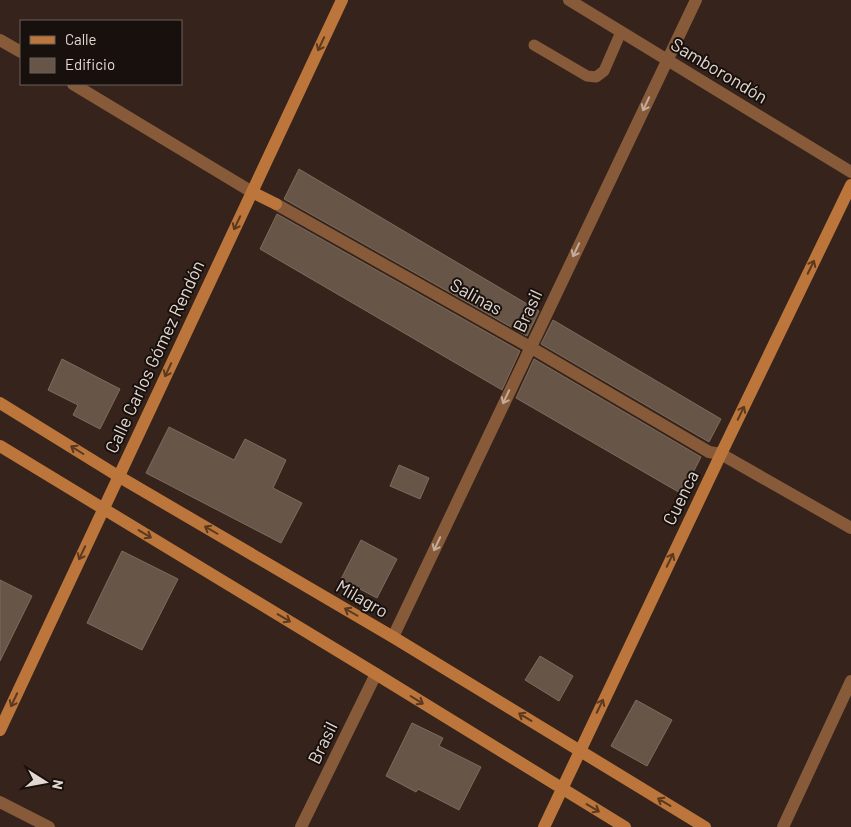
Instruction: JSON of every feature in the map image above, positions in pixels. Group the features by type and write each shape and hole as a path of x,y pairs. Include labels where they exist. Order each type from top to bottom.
{"main road":[{"name":"Calle Carlos Gómez Rendón","path":"0,730 342,0"},
{"name":"Cuenca","path":"544,827 715,453 851,185"},
{"path":"252,192 276,204"},
{"name":"Milagro","path":"0,403 118,476 393,637 705,827"},
{"path":"0,446 625,827"}],"street":[{"name":"Samborondón","path":"569,0 851,172"},
{"name":"Brasil","path":"393,637 696,0"},
{"path":"0,40 20,51"},
{"path":"75,85 252,192"},
{"name":"Salinas","path":"276,204 851,528"},
{"name":"Brasil","path":"302,827 376,674"},
{"path":"783,827 851,681"},
{"path":"0,802 49,827"}],"lane":[{"path":"534,45 587,76 596,78 604,71 621,32"}],"building":[{"path":"299,169 539,311 527,336 284,199"},
{"path":"277,214 520,351 502,390 260,249"},
{"path":"553,320 721,419 709,442 541,344"},
{"path":"62,359 120,389 100,429 73,415 78,405 48,390"},
{"path":"534,359 701,457 682,494 516,398"},
{"path":"169,427 234,460 245,439 286,460 273,488 302,503 281,543 146,473"},
{"path":"399,465 429,478 420,499 390,486"},
{"path":"361,540 397,559 377,598 341,579"},
{"path":"122,551 178,579 142,650 87,623"},
{"path":"0,580 32,596 0,661"},
{"path":"540,656 573,676 559,701 525,680"},
{"path":"636,700 672,720 647,766 611,746"},
{"path":"412,723 443,738 439,746 481,767 459,810 418,789 416,792 386,776"}]}
